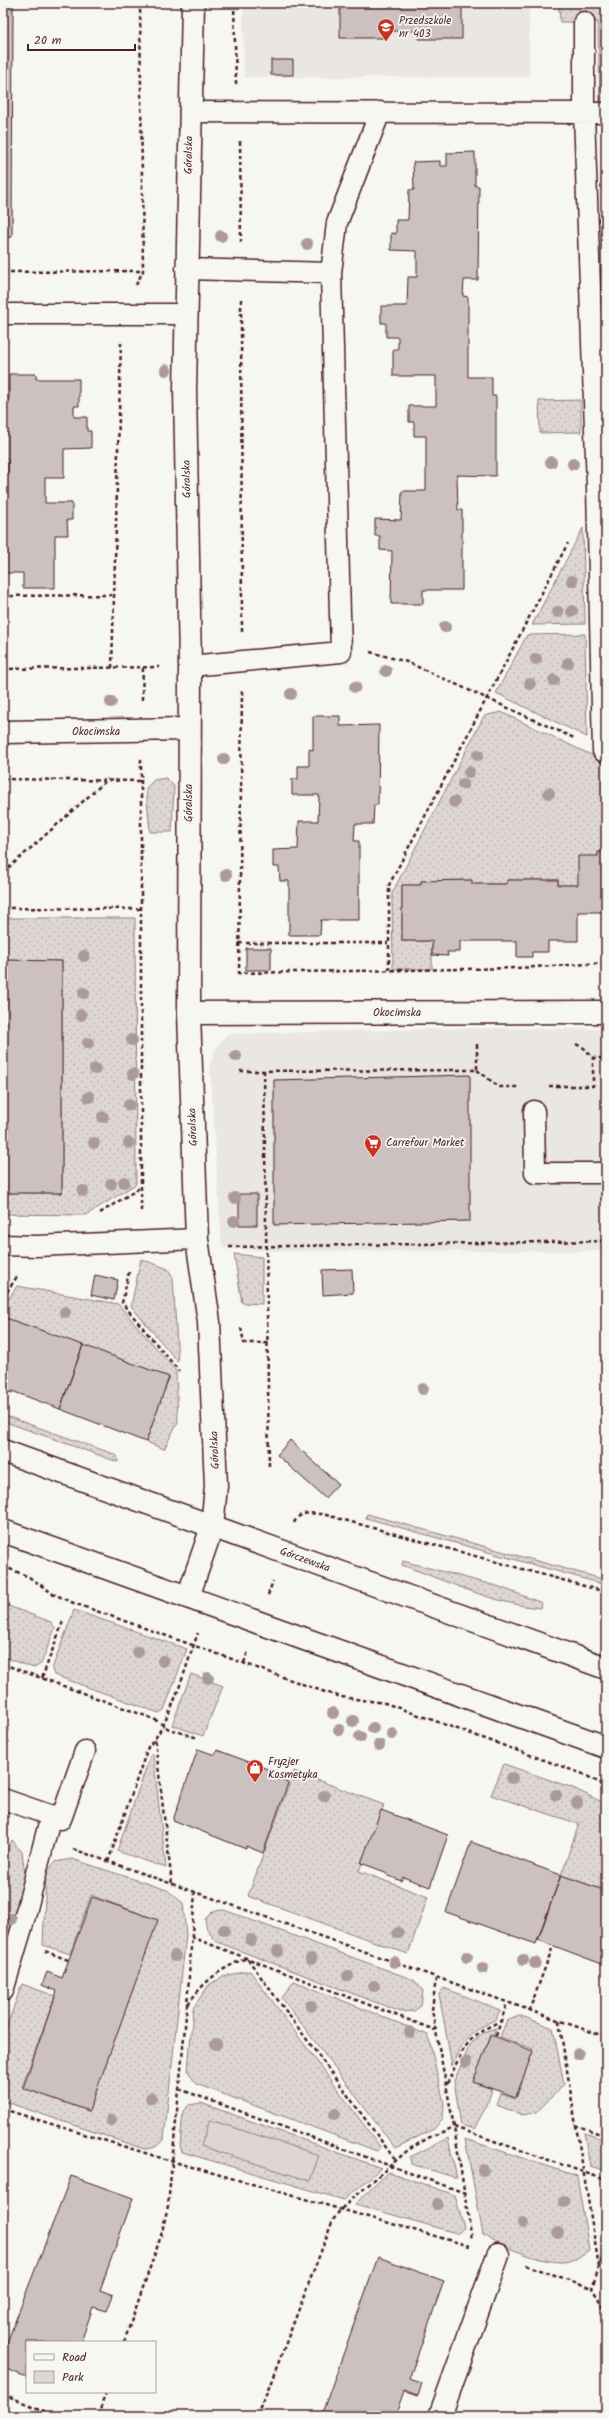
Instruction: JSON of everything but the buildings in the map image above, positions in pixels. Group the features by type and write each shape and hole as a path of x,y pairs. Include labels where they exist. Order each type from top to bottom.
{"street":[{"name":"Góralska","path":"188,1597 212,1527 216,1486 209,1322 197,1240 189,1013 190,666 185,314 193,3"},
{"name":"Okocimska","path":"3,732 142,731 189,729"},
{"name":"Okocimska","path":"189,1013 606,1012"},
{"name":"Górczewska","path":"3,1451 606,1668"},
{"path":"3,1531 606,1747"},
{"path":"440,2416 498,2255"}],"lane":[{"path":"584,22 584,112 597,480 602,751"},
{"path":"190,112 606,113"},
{"path":"190,666 243,663 341,652 332,273 337,223 380,112"},
{"path":"186,269 332,273"},
{"path":"3,314 185,314"},
{"path":"534,1111 535,1173 606,1173"},
{"path":"3,1245 37,1246 197,1240"},
{"path":"3,1799 61,1819 85,1751"},
{"path":"3,1991 23,1924 50,1816"}],"path":[{"path":"112,668 122,314 143,270 140,3"},
{"path":"234,3 236,80 240,112 241,271 243,663 239,973 517,968 606,964"},
{"path":"3,272 143,270"},
{"path":"389,970 389,885 571,537"},
{"path":"3,596 114,596"},
{"path":"341,652 372,652 388,655 407,662 485,699 602,751"},
{"path":"3,669 143,668 190,666"},
{"path":"143,668 141,781 143,909 142,1187 141,1216 122,1303 179,1370 179,1377"},
{"path":"3,779 108,779 141,781"},
{"path":"3,873 108,779"},
{"path":"3,908 143,909"},
{"path":"239,943 388,943"},
{"path":"240,1071 477,1070 477,1038"},
{"path":"264,1070 269,1466"},
{"path":"96,1216 142,1187"},
{"path":"228,1254 227,1246 606,1241"},
{"path":"240,1322 244,1343 268,1343"},
{"path":"291,1529 300,1515 309,1513 326,1515 606,1592"},
{"path":"3,1566 29,1577 52,1593 70,1602 341,1697 385,1703 583,1774 606,1786"},
{"path":"266,1600 275,1575"},
{"path":"42,1678 64,1619"},
{"path":"108,1862 148,1747 155,1740 162,1724 169,1714 198,1633"},
{"path":"244,1663 250,1646"},
{"path":"3,1664 154,1719 162,1724 198,1738"},
{"path":"155,1740 172,1884"},
{"path":"44,1839 606,2038"},
{"path":"124,2341 160,2236 168,2206 171,2161 187,2005 195,1892"},
{"path":"191,1936 435,2030"},
{"path":"529,2011 552,1948"},
{"path":"187,2005 198,1989 212,1976 229,1965 247,1958"},
{"path":"247,1958 396,2161"},
{"path":"3,2109 171,2161 473,2247 454,2127 432,2010 436,1978"},
{"path":"496,2036 507,2003"},
{"path":"446,2085 464,2048 473,2036 481,2029 501,2021"},
{"path":"559,2021 582,2172 599,2267"},
{"path":"179,2089 465,2193"},
{"path":"575,2125 606,2136"},
{"path":"258,2416 333,2220 341,2209 408,2150 428,2138 454,2127 606,2180"},
{"path":"592,2288 606,2246"},
{"path":"498,2255 592,2288 601,2303 606,2325"},
{"path":"601,2303 606,2305"},
{"path":"98,2416 106,2393"},
{"path":"3,2394 56,2416"}],"shaded area":[{"name":"Przedszkole nr 403","path":"243,3 529,3 529,77 244,77"},
{"path":"478,1028 606,1029 606,1251 272,1251 222,1248 210,1066 215,1049 227,1034"}],"green space":[{"path":"529,3 606,3 606,105 600,105 598,22 560,22 559,6 529,6"},
{"path":"581,400 581,432 540,433 539,401"},
{"path":"583,528 585,624 532,625"},
{"path":"585,634 587,737 496,693 527,635"},
{"path":"501,712 606,762 606,852 598,852 598,856 578,885 558,885 558,880 507,880 507,884 472,884 471,880 421,881 421,885 402,885 402,941 432,941 432,969 393,969 392,893 484,716"},
{"path":"166,778 174,786 172,832 150,832 146,788 154,780"},
{"path":"3,918 135,918 136,1184 86,1215 3,1214 3,1193 62,1193 62,961 3,960"},
{"path":"234,1254 262,1257 262,1304 242,1303"},
{"path":"141,1259 168,1269 173,1278 178,1362 131,1306"},
{"path":"17,1286 118,1304 176,1371 178,1422 164,1449 146,1442 169,1377 3,1317 7,1301"},
{"path":"3,1415 114,1454 117,1456 118,1462 3,1421"},
{"path":"367,1514 606,1580 606,1585 366,1518"},
{"path":"403,1561 500,1587 542,1603 541,1608 507,1602 471,1591 402,1565"},
{"path":"3,1604 51,1622 55,1628 41,1664 34,1668 3,1657"},
{"path":"74,1610 187,1649 164,1710 159,1713 54,1675 52,1669"},
{"path":"191,1674 223,1686 203,1736 172,1725"},
{"path":"151,1754 153,1754 166,1868 117,1851"},
{"path":"504,1764 573,1788 606,1804 606,1891 561,1875 579,1824 491,1795"},
{"path":"294,1771 384,1805 359,1871 428,1897 408,1954 248,1896"},
{"path":"12,1840 22,1852 25,1874 18,1929 3,1932 3,1860"},
{"path":"72,1859 167,1890 183,1903 186,1935 164,2138 153,2148 144,2149 3,2101 3,2037 22,1984 55,1996 22,2087 89,2111 157,1920 91,1895 70,1954 43,1945 46,1874 55,1862"},
{"path":"224,1910 414,1980 423,1991 421,2006 414,2011 401,2012 217,1942 207,1930 205,1919 213,1911"},
{"path":"250,1971 381,2148 377,2151 196,2084 188,2071 193,2008 209,1985 223,1976"},
{"path":"294,1981 428,2035 444,2103 443,2118 434,2129 395,2148 282,1998"},
{"path":"444,1988 500,2010 496,2019 480,2028 468,2038 452,2066 439,1994"},
{"path":"519,2015 553,2028 564,2084 537,2112 523,2115 496,2105 500,2093 516,2098 533,2049 500,2037 507,2020"},
{"path":"496,2028 494,2035 491,2034 474,2083 492,2089 487,2105 474,2129 461,2125 454,2081 470,2045 483,2032"},
{"path":"201,2103 381,2168 344,2200 182,2152 180,2146 183,2111 189,2105"},
{"path":"210,2120 319,2155 310,2181 201,2146"},
{"path":"584,2133 606,2140 606,2171 590,2166"},
{"path":"448,2138 457,2178 411,2164 410,2157"},
{"path":"465,2139 577,2176 589,2250 573,2260 564,2262 553,2261 540,2259 514,2250 483,2234"},
{"path":"389,2172 455,2195 464,2228 456,2233 355,2204"}],"place":[{"name":"Przedszkole nr 403","path":"386,42"},
{"name":"Carrefour Market","path":"373,1158"},
{"name":"Fryzjer Kosmetyka","path":"255,1783"}]}
